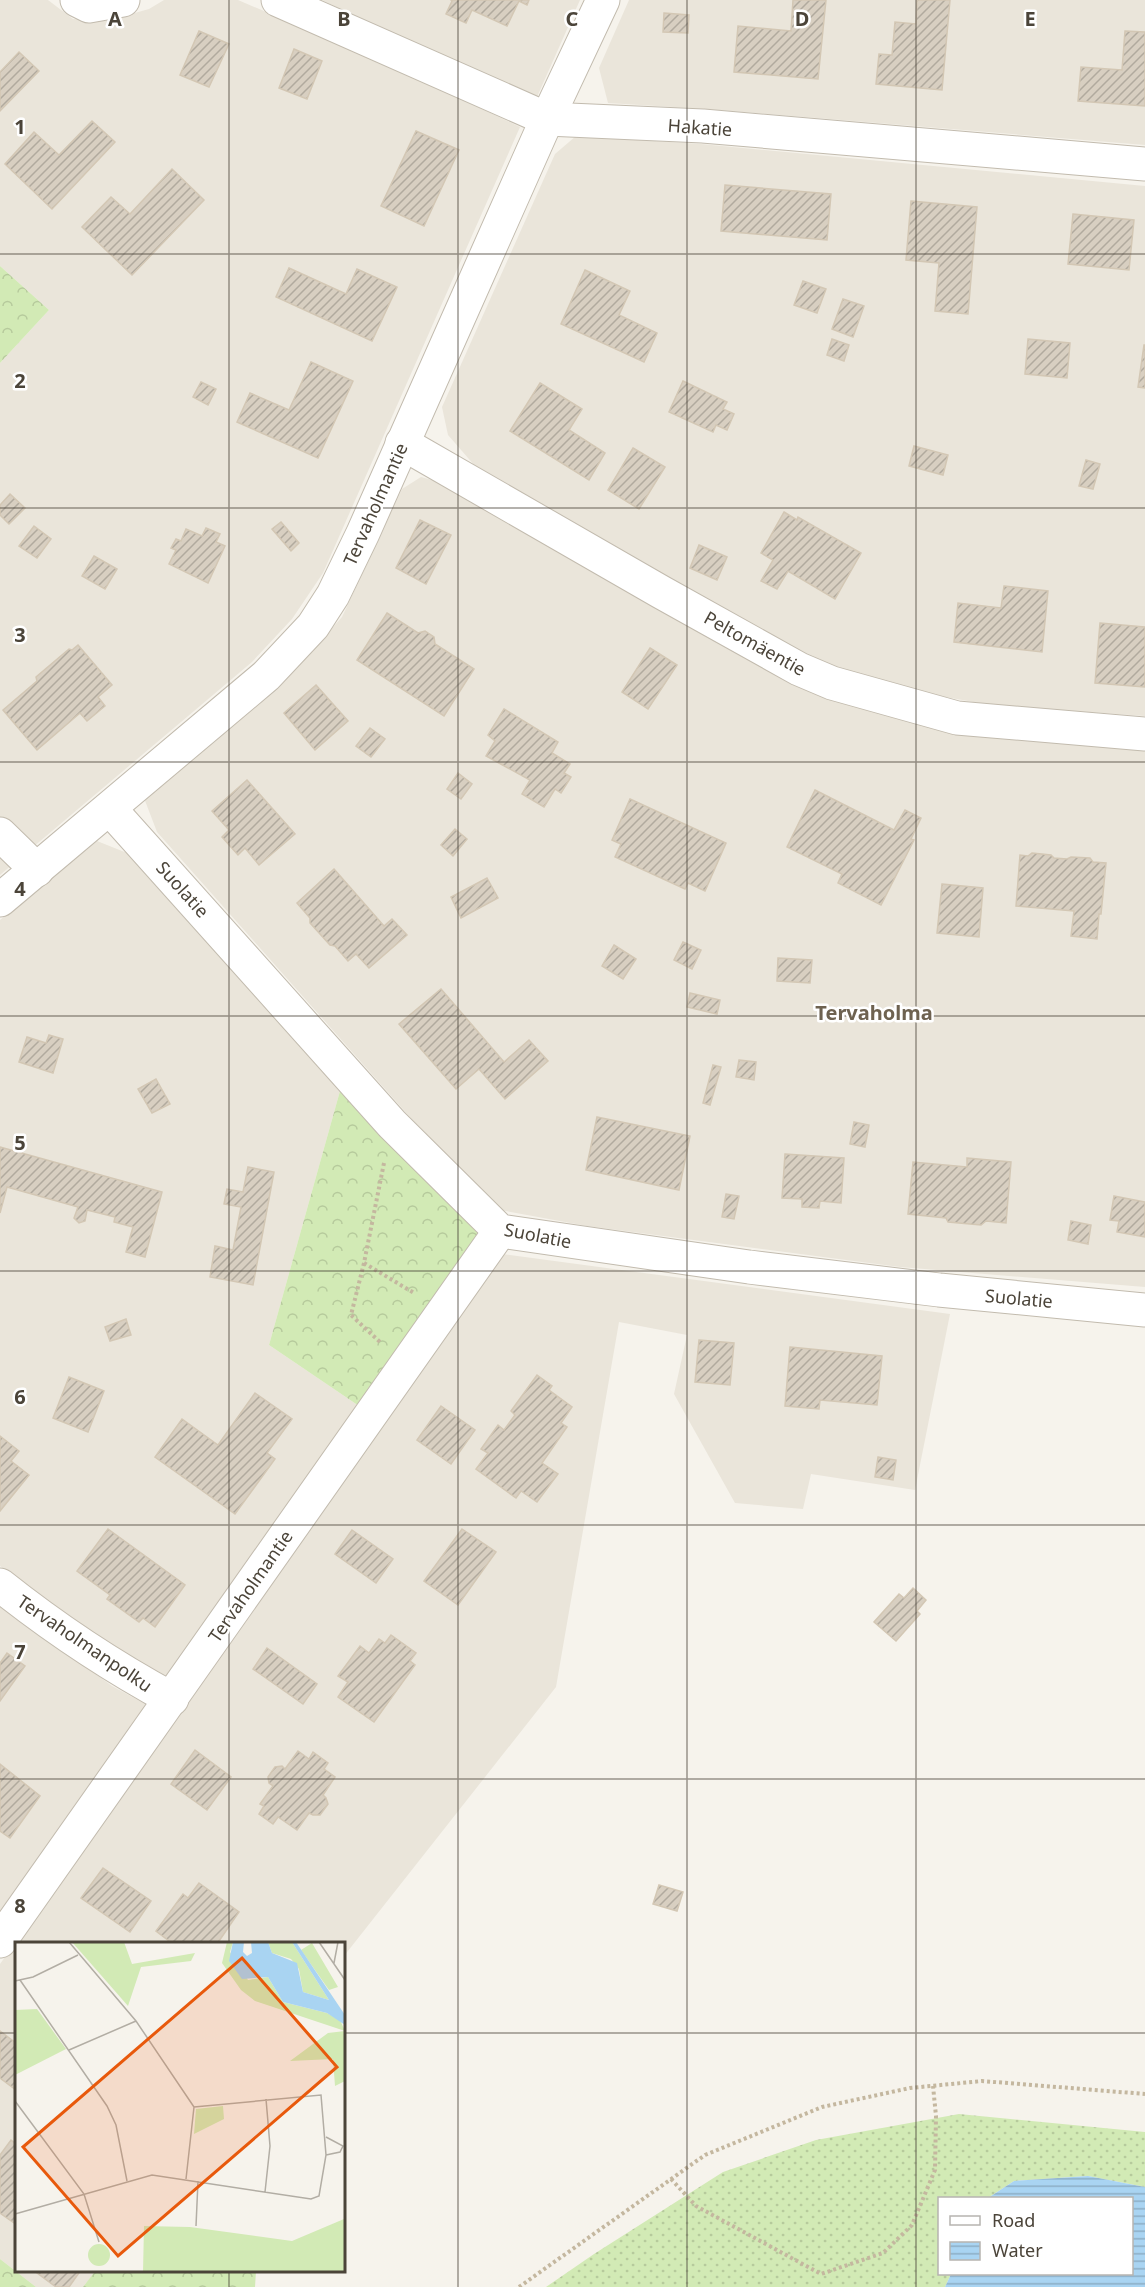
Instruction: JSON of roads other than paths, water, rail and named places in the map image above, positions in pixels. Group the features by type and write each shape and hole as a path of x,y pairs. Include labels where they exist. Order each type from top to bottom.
{"street":[{"path":"77,0 89,6 123,0"},
{"name":"Hakatie","path":"278,0 547,119 703,126 1145,164"},
{"name":"Tervaholmantie","path":"0,900 266,676 313,626 333,596 547,119 603,0"},
{"name":"Peltomäentie","path":"402,443 799,669 832,683 957,718 1145,734"},
{"name":"Suolatie","path":"110,809 392,1124 500,1231 773,1270 939,1290 1145,1310"},
{"path":"0,834 37,870"},
{"name":"Tervaholmantie","path":"0,1941 500,1231"},
{"name":"Tervaholmanpolku","path":"0,1584 57,1629 123,1673 172,1699"}],"water":[{"path":"1088,2176 1145,2187 1145,2287 945,2287 951,2275 1133,2275 1133,2197 990,2197 1014,2181"}],"district":[{"name":"Tervaholma","path":"874,1012"}]}
